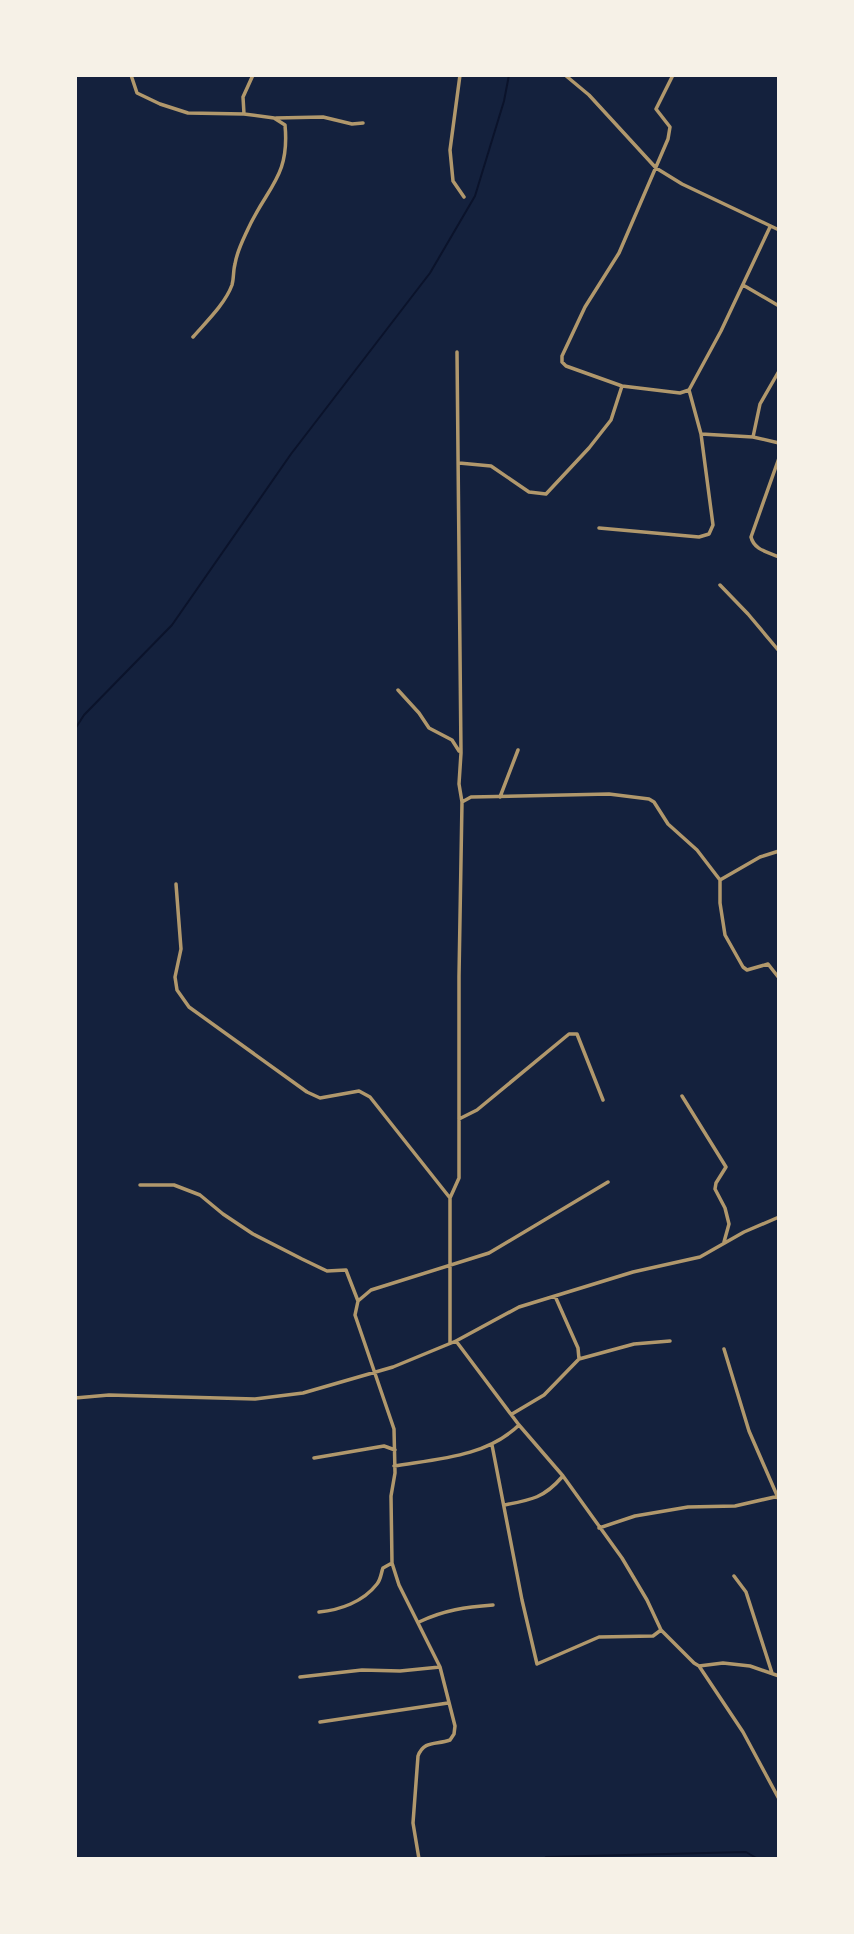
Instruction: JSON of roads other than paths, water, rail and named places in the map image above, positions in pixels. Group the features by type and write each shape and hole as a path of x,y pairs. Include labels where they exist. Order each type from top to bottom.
{"street":[{"path":"131,75 137,93 188,113 244,114 274,118 323,117 352,124 363,123"},
{"path":"244,114 243,97 253,75"},
{"path":"460,75 450,150 453,181 464,197"},
{"path":"565,75 589,95 656,168 682,184 779,230"},
{"path":"673,75 656,109 671,131 619,253 585,307 562,356 562,362 566,366 622,386 680,393 689,390"},
{"path":"193,337 218,309 231,286 239,250 282,168 287,147 285,125 274,118"},
{"path":"599,528 699,537 709,534 713,525 701,434 689,390 770,227"},
{"path":"743,285 779,306"},
{"path":"450,1343 450,1198 459,1178 459,976 463,802 459,784 461,753 457,352"},
{"path":"753,437 760,404 779,371"},
{"path":"459,463 491,466 529,492 547,494 611,420 622,386"},
{"path":"701,434 753,437 779,443"},
{"path":"779,457 751,537 752,544 757,548 779,557"},
{"path":"720,585 779,651"},
{"path":"398,691 429,728 452,740 461,753"},
{"path":"500,797 517,750"},
{"path":"463,802 471,797 609,794 649,799 654,802 668,824 697,850 720,880 725,935 743,967 752,970 768,964 779,978"},
{"path":"720,880 760,857 779,851"},
{"path":"176,884 181,949 175,977 177,990 189,1007 307,1092 320,1098 359,1091 370,1097 450,1198"},
{"path":"459,1119 477,1110 569,1034 577,1034 603,1100"},
{"path":"682,1096 726,1167 715,1189 725,1208 729,1224 723,1244"},
{"path":"358,1301 371,1290 489,1254 608,1182"},
{"path":"140,1185 174,1185 200,1195 253,1234 327,1271 346,1270 358,1301 355,1315 394,1429 392,1563 399,1585 440,1667 455,1726 454,1734 446,1741 423,1746 418,1756 413,1822 418,1859"},
{"path":"75,1398 109,1395 228,1399 281,1397 393,1367 456,1341 519,1307 633,1272 700,1257 779,1217"},
{"path":"555,1295 578,1348 579,1359"},
{"path":"456,1341 519,1425 563,1476 622,1558 661,1630 699,1666 743,1732 779,1799"},
{"path":"512,1414 544,1395 579,1359 634,1344 670,1341"},
{"path":"599,1528 635,1516 688,1507 736,1506 778,1498 749,1430 724,1349"},
{"path":"394,1466 466,1454 492,1445 519,1425"},
{"path":"492,1445 537,1664 599,1637 653,1636 661,1630"},
{"path":"314,1458 384,1446 395,1450"},
{"path":"504,1505 548,1493 563,1476"},
{"path":"318,1612 338,1610 364,1596 379,1581 383,1568 392,1563"},
{"path":"734,1576 746,1592 772,1673"},
{"path":"419,1622 462,1607 493,1605"},
{"path":"699,1666 723,1663 750,1666 779,1675"},
{"path":"300,1677 362,1670 400,1671 440,1667"},
{"path":"320,1722 448,1703"}],"waterway":[{"path":"75,729 84,715 172,625 291,454 430,273 475,196 504,101 509,75"},
{"path":"544,1859 746,1852 758,1859"}]}
